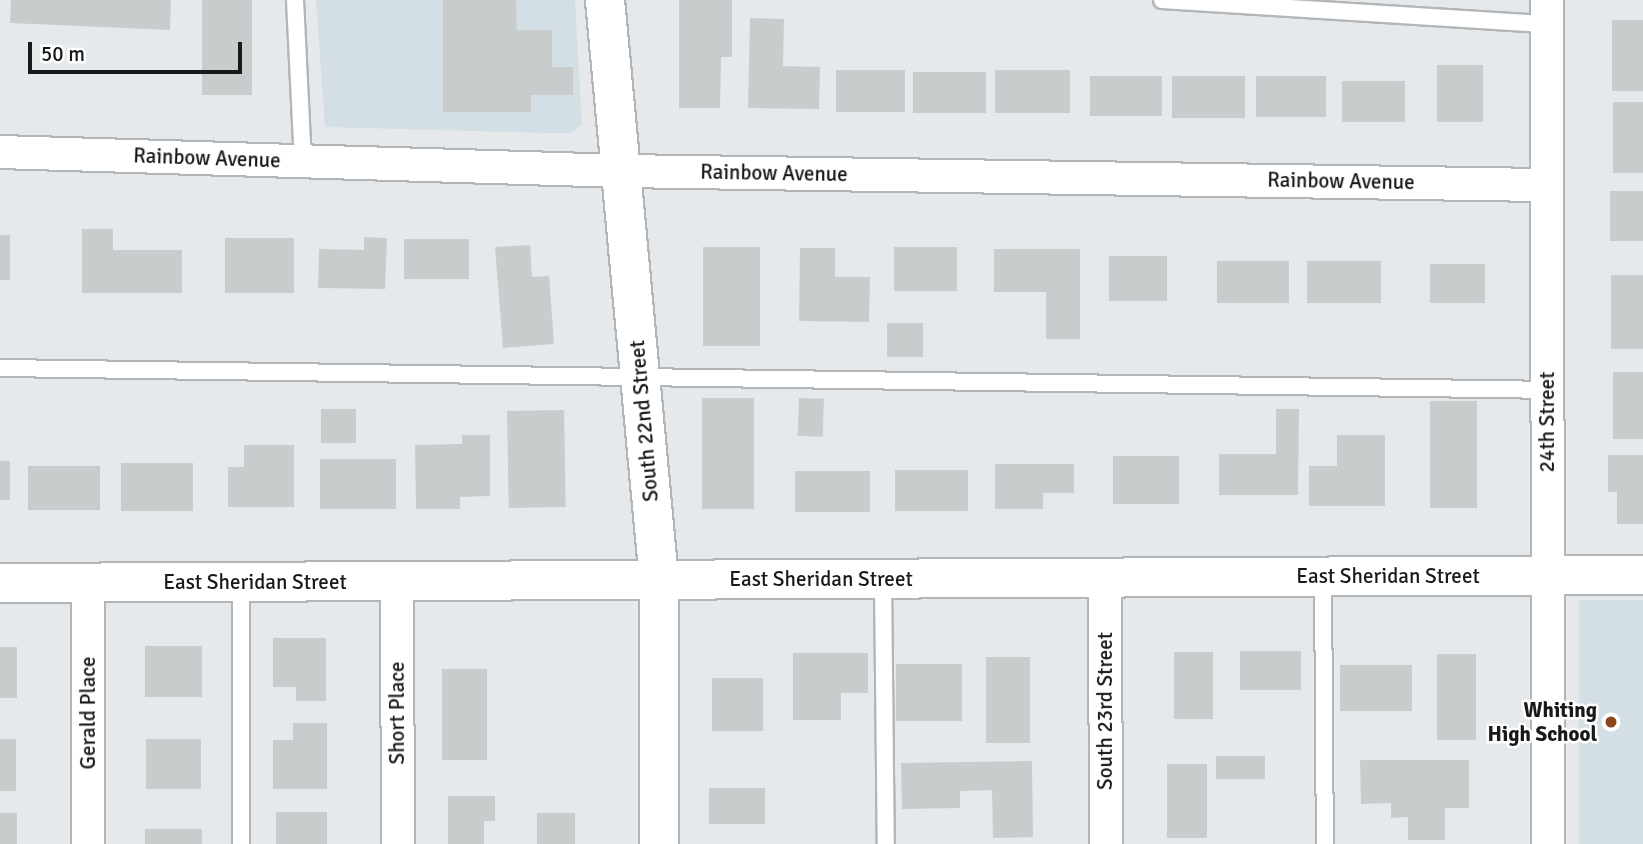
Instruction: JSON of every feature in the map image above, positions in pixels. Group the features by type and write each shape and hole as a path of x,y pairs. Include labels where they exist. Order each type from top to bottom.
{"street":[{"name":"South 22nd Street","path":"606,0 659,580 659,844"},
{"name":"24th Street","path":"1547,12 1548,844"},
{"name":"Rainbow Avenue","path":"0,152 621,171 1547,185"},
{"name":"East Sheridan Street","path":"0,583 1643,575"},
{"name":"South 23rd Street","path":"1105,578 1106,844"},
{"name":"Short Place","path":"397,581 398,844"},
{"name":"Gerald Place","path":"88,582 88,844"}],"lane":[{"path":"295,0 303,161"},
{"path":"1164,0 1547,12"},
{"path":"0,369 1547,390"},
{"path":"1323,577 1325,844"},
{"path":"883,579 886,844"},
{"path":"241,582 241,844"}],"shaded area":[{"path":"316,0 575,0 582,124 571,133 325,127"},
{"name":"Whiting High School","path":"1579,600 1643,600 1643,844 1579,844"}],"building":[{"path":"11,0 171,0 170,30 10,23"},
{"path":"202,0 252,0 252,95 202,95"},
{"path":"443,0 516,0 517,30 552,30 552,67 573,67 573,95 531,95 531,112 443,112"},
{"path":"679,0 732,0 732,57 721,57 720,108 679,108"},
{"path":"750,18 784,19 783,66 820,67 819,109 748,108"},
{"path":"1612,20 1643,20 1643,91 1612,91"},
{"path":"1437,65 1483,65 1483,122 1437,122"},
{"path":"836,70 905,70 905,112 836,112"},
{"path":"995,70 1070,70 1070,113 995,113"},
{"path":"913,72 986,72 986,113 913,113"},
{"path":"1090,76 1162,76 1162,116 1090,116"},
{"path":"1172,76 1245,76 1245,118 1172,118"},
{"path":"1256,76 1326,76 1326,117 1256,117"},
{"path":"1342,81 1405,81 1405,122 1342,122"},
{"path":"1613,102 1643,102 1643,173 1613,173"},
{"path":"1610,191 1643,191 1643,241 1610,241"},
{"path":"82,229 113,229 113,250 182,250 182,293 82,293"},
{"path":"0,235 10,235 10,280 0,280"},
{"path":"364,237 387,238 385,289 318,288 319,249 364,250"},
{"path":"225,238 294,238 294,293 225,293"},
{"path":"404,239 469,239 469,279 404,279"},
{"path":"530,245 532,277 549,276 554,344 503,348 495,247"},
{"path":"703,247 760,247 760,346 703,346"},
{"path":"894,247 957,247 957,291 894,291"},
{"path":"800,248 835,248 835,277 870,277 869,322 799,321"},
{"path":"994,249 1080,249 1080,339 1046,339 1046,292 994,292"},
{"path":"1109,256 1167,256 1167,301 1109,301"},
{"path":"1217,261 1289,261 1289,303 1217,303"},
{"path":"1307,261 1381,261 1381,303 1307,303"},
{"path":"1430,264 1485,264 1485,303 1430,303"},
{"path":"1611,275 1643,275 1643,349 1611,349"},
{"path":"887,323 923,323 923,357 887,357"},
{"path":"1613,372 1643,372 1643,439 1613,439"},
{"path":"702,398 754,398 754,509 702,509"},
{"path":"799,398 824,399 823,437 798,436"},
{"path":"1430,401 1477,401 1477,508 1430,508"},
{"path":"321,409 356,409 356,443 321,443"},
{"path":"1276,409 1299,409 1298,495 1219,495 1219,454 1276,454"},
{"path":"564,410 566,507 509,508 507,411"},
{"path":"462,435 490,435 490,496 460,497 460,509 416,509 415,445 462,444"},
{"path":"1337,435 1385,435 1385,506 1309,506 1309,466 1337,466"},
{"path":"244,445 294,445 294,507 228,507 228,467 244,467"},
{"path":"1608,455 1643,455 1643,524 1617,524 1617,492 1608,492"},
{"path":"1113,456 1179,456 1179,504 1113,504"},
{"path":"320,459 396,459 396,509 320,509"},
{"path":"0,461 10,461 10,500 0,500"},
{"path":"121,463 193,463 193,511 121,511"},
{"path":"995,464 1074,464 1074,493 1043,493 1043,509 995,509"},
{"path":"28,466 100,466 100,510 28,510"},
{"path":"895,470 968,470 968,511 895,511"},
{"path":"795,471 870,471 870,512 795,512"},
{"path":"273,638 326,638 326,701 296,701 296,687 273,687"},
{"path":"145,646 202,646 202,697 145,697"},
{"path":"0,647 17,647 17,698 0,698"},
{"path":"1240,651 1301,651 1301,690 1240,690"},
{"path":"1174,652 1213,652 1213,719 1174,719"},
{"path":"793,653 868,653 868,693 841,693 841,720 793,720"},
{"path":"1437,654 1476,654 1476,740 1437,740"},
{"path":"986,657 1030,657 1030,743 986,743"},
{"path":"896,664 962,664 962,721 896,721"},
{"path":"1340,665 1412,665 1412,711 1340,711"},
{"path":"442,669 487,669 487,760 442,760"},
{"path":"712,678 763,678 763,731 712,731"},
{"path":"293,723 327,723 327,789 273,789 273,740 293,740"},
{"path":"0,739 16,739 16,791 0,791"},
{"path":"146,739 201,739 201,789 146,789"},
{"path":"1216,756 1265,756 1265,779 1216,779"},
{"path":"1360,760 1469,760 1469,808 1445,808 1445,840 1408,840 1408,817 1391,818 1391,803 1361,804"},
{"path":"1032,761 1033,837 993,838 992,790 960,791 960,808 902,809 901,763"},
{"path":"1167,764 1207,764 1207,838 1167,838"},
{"path":"709,788 765,788 765,824 709,824"},
{"path":"448,796 495,796 495,821 484,821 484,844 448,844"},
{"path":"276,812 327,812 327,844 276,844"},
{"path":"0,813 17,813 17,844 0,844"},
{"path":"537,813 575,813 575,844 537,844"},
{"path":"145,829 202,829 202,844 145,844"}],"place":[{"name":"Whiting High School","path":"1611,722"}]}
